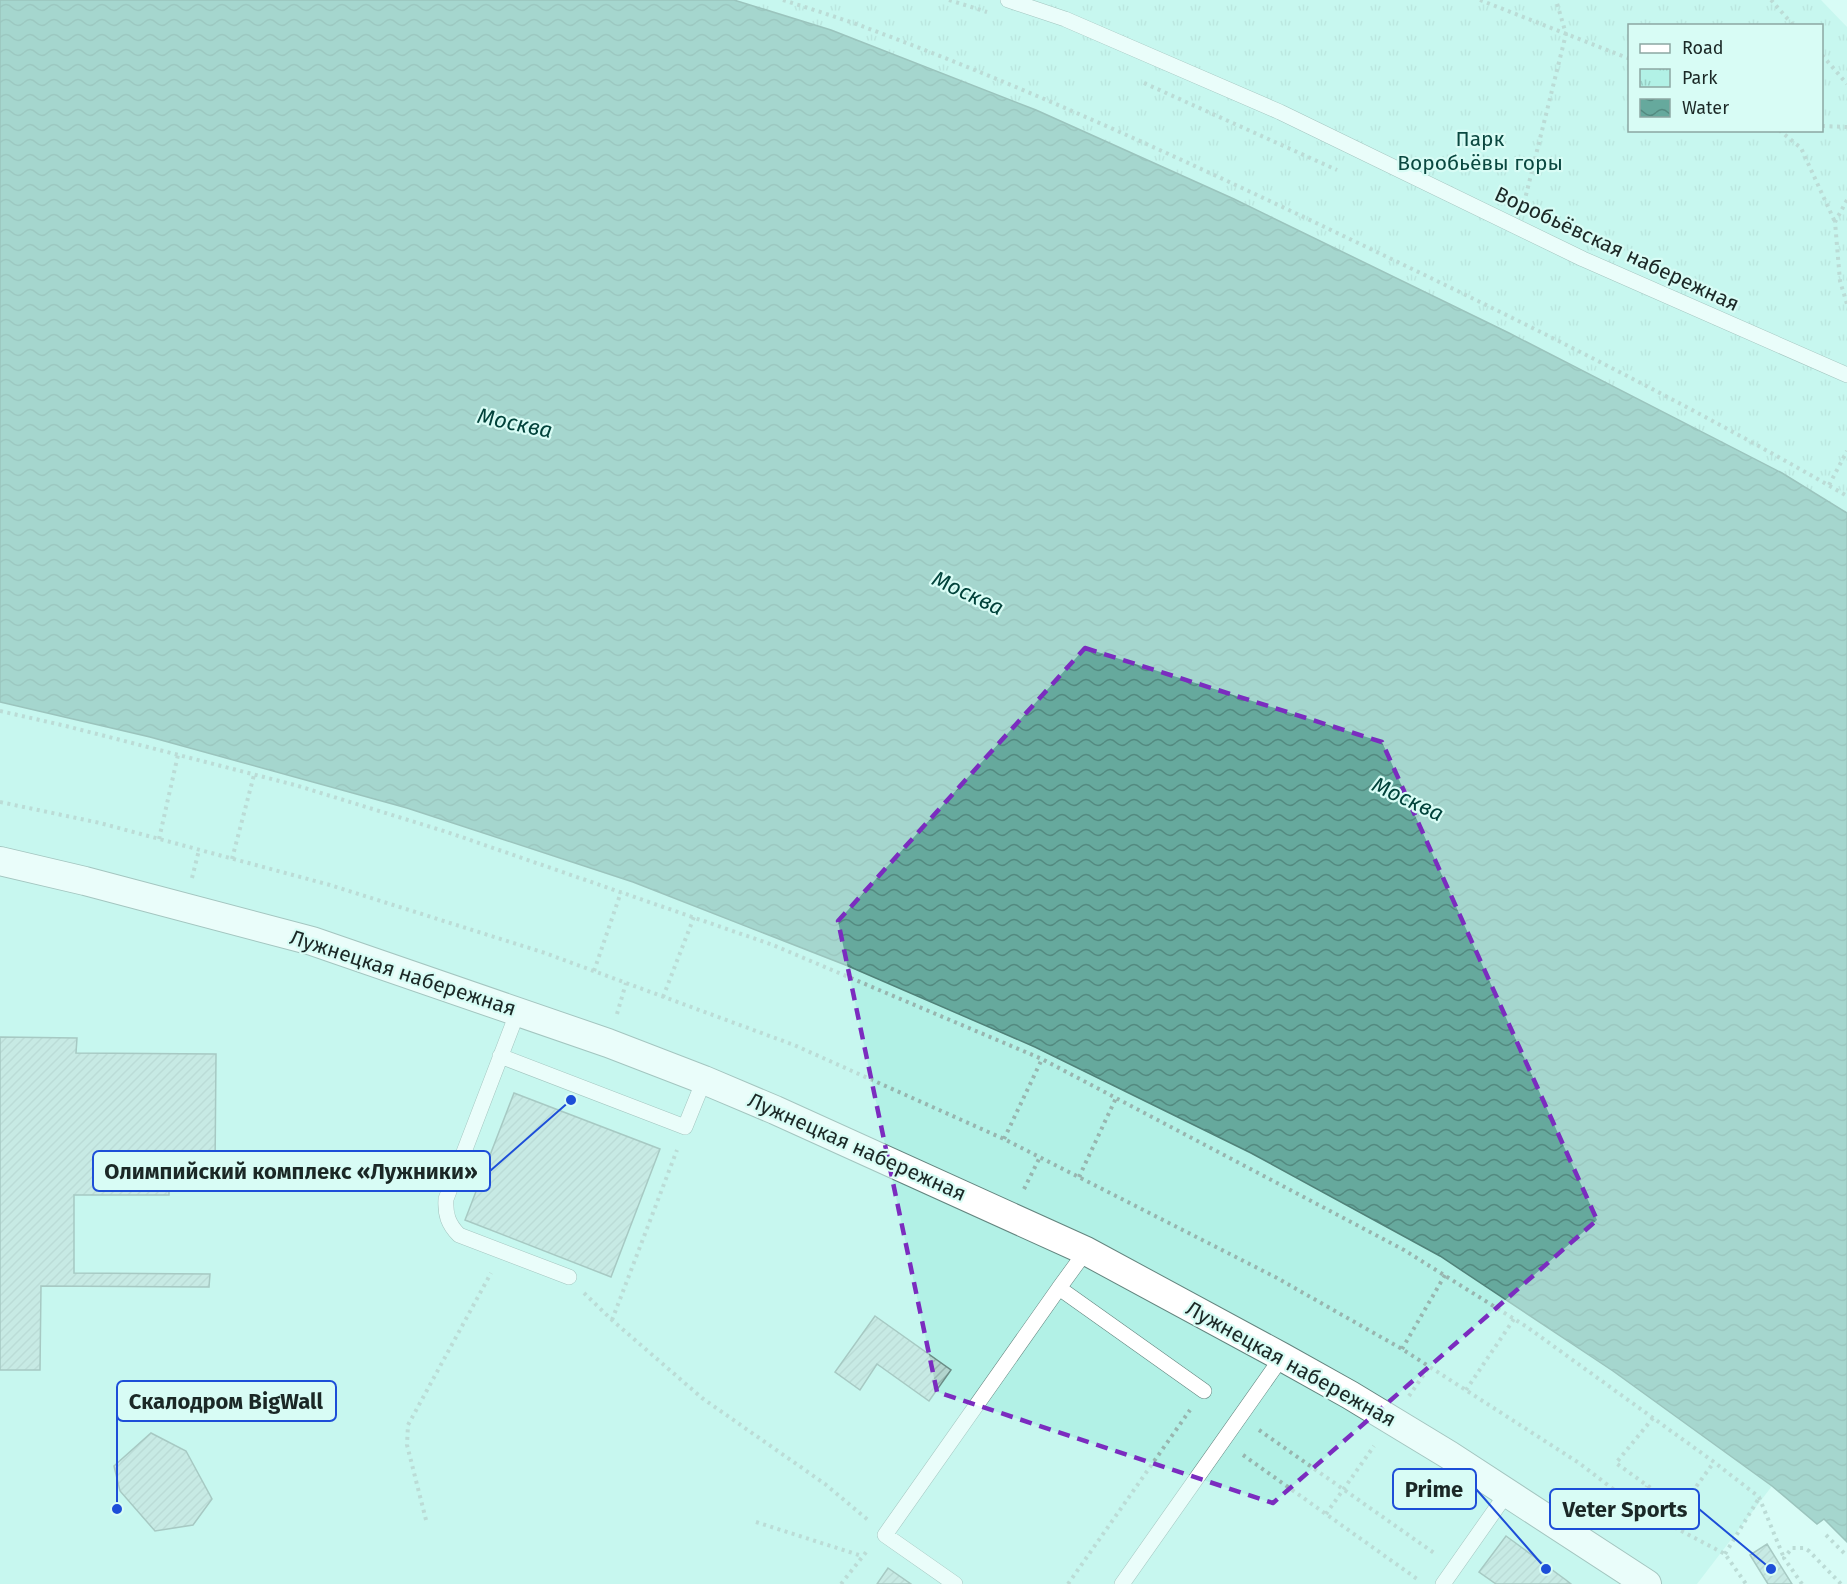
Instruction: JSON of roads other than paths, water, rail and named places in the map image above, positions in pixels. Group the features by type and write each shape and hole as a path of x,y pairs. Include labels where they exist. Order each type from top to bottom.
{"street":[{"name":"Лужнецкая набережная","path":"0,861 85,880 312,941 608,1043 704,1080 807,1125 1086,1251 1282,1357 1392,1420 1647,1584"}],"lane":[{"name":"Воробьёвская набережная","path":"1008,0 1065,20 1280,111 1582,259 1847,375"},
{"path":"518,1011 446,1199 445,1210 447,1220 459,1235 569,1277"},
{"path":"500,1056 686,1127 704,1080"},
{"path":"955,1584 885,1534 1086,1251"},
{"path":"1059,1288 1204,1391"},
{"path":"1122,1584 1282,1357"},
{"path":"1443,1584 1507,1493"}],"water":[{"name":"Москва","path":"0,0 734,0 831,30 1036,110 1234,199 1509,333 1782,473 1847,513 1847,1542 1824,1519 1817,1524 1772,1486 1613,1371 1440,1256 1251,1153 1035,1047 848,966 633,882 407,808 150,737 0,702"}],"place":[{"name":"Олимпийский комплекс «Лужники»","path":"571,1100"},
{"name":"Скалодром BigWall","path":"117,1509"},
{"name":"Prime","path":"1546,1569"},
{"name":"Veter Sports","path":"1771,1569"}],"park label":[{"name":"Парк Воробьёвы горы","path":"1480,151"}]}
